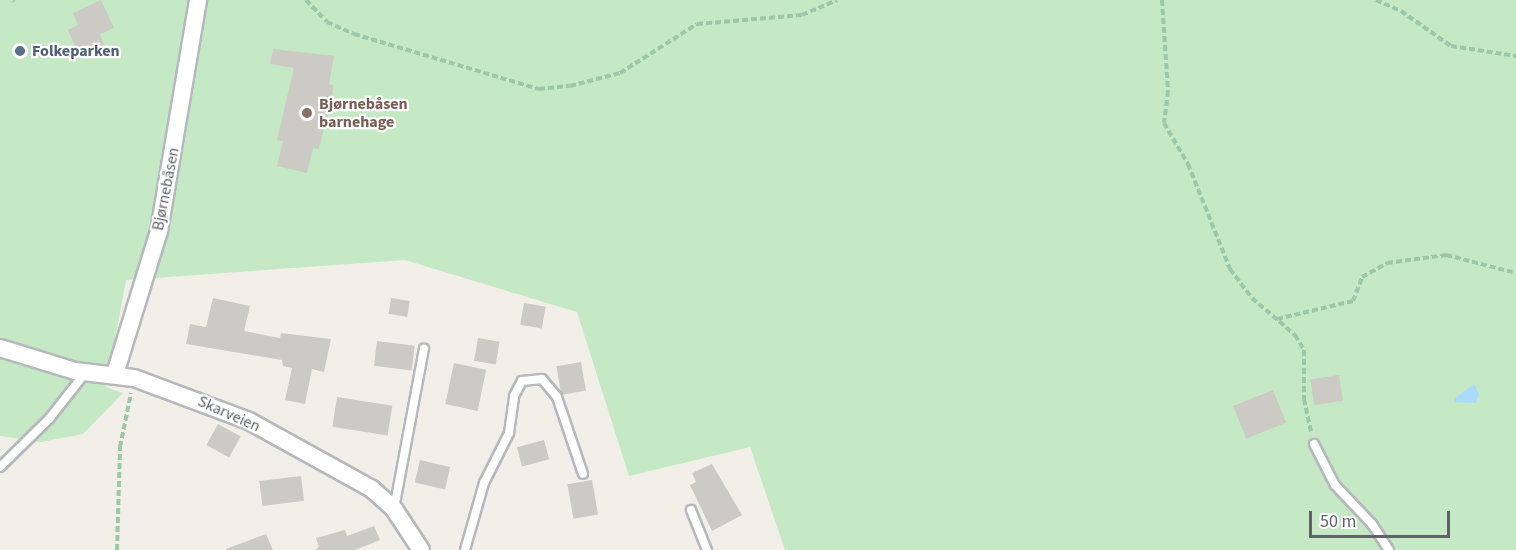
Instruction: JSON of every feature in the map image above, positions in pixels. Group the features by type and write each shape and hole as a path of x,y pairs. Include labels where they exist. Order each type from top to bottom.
{"street":[{"name":"Bjørnebåsen","path":"115,374 159,231 198,0"},
{"name":"Skarveien","path":"0,348 28,359 86,372 134,378 202,401 301,447 351,475 394,509 421,550"}],"lane":[{"path":"394,509 424,349"},
{"path":"0,467 49,419 86,372"},
{"path":"465,550 484,483 509,433 514,396 522,381 542,379 557,397 583,474"},
{"path":"1314,444 1335,485 1371,524 1389,550"},
{"path":"691,510 707,550"}],"path":[{"path":"306,0 327,22 354,34 539,89 570,86 620,73 698,24 802,15 837,0"},
{"path":"1162,0 1166,16 1167,129 1188,164 1230,269 1252,298 1295,335 1304,350 1304,399 1314,444"},
{"path":"1376,0 1401,11 1451,46 1516,56"},
{"path":"1277,319 1353,302 1362,277 1387,263 1446,255 1516,273"},
{"path":"117,550 120,447 134,378"}],"green space":[{"path":"0,0 1516,0 1516,550 785,550 750,447 629,476 577,312 405,260 126,280 106,387 123,393 83,434 41,442 0,436"}],"water":[{"path":"1474,384 1479,394 1476,403 1455,402 1455,398"}],"building":[{"path":"101,0 114,28 100,34 105,47 81,58 68,30 78,25 73,13"},
{"path":"273,49 334,56 329,84 334,85 319,149 313,148 307,173 277,166 283,141 277,140 294,68 270,64"},
{"path":"213,298 250,306 244,331 280,338 281,333 331,339 324,372 312,369 305,404 285,400 292,368 283,366 282,360 186,344 190,324 206,327"},
{"path":"391,298 410,301 407,317 388,314"},
{"path":"524,303 546,307 542,328 520,325"},
{"path":"478,338 500,342 496,364 474,361"},
{"path":"377,341 415,346 412,370 374,366"},
{"path":"581,362 586,391 561,395 556,366"},
{"path":"454,363 486,370 478,411 445,404"},
{"path":"1339,375 1343,401 1314,405 1310,380"},
{"path":"1273,390 1286,422 1246,439 1233,406"},
{"path":"337,397 392,406 388,435 332,427"},
{"path":"218,424 241,437 229,458 206,445"},
{"path":"544,440 549,459 522,467 517,447"},
{"path":"420,460 450,467 445,489 415,482"},
{"path":"712,464 742,515 712,531 690,485 696,482 692,473"},
{"path":"301,476 304,501 262,506 259,481"},
{"path":"592,480 598,514 573,519 567,484"},
{"path":"374,526 380,540 355,550 315,550 319,547 316,538 345,530 347,536"},
{"path":"266,534 273,550 226,549"}],"place":[{"name":"Folkeparken","path":"20,51"},
{"name":"Bjørnebåsen barnehage","path":"307,113"}]}
